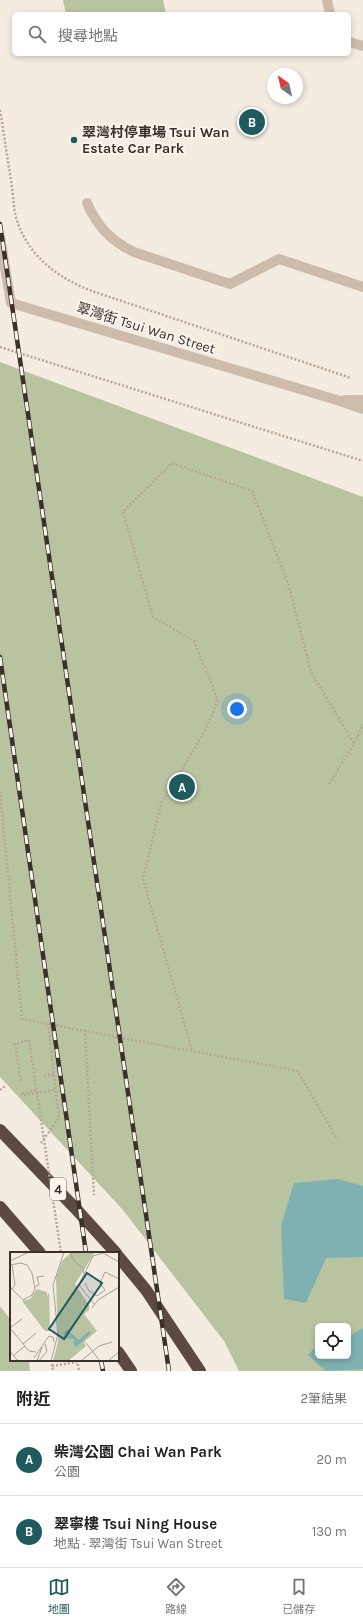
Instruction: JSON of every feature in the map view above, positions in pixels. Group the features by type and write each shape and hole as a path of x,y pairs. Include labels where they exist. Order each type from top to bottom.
{"highway":[{"name":"4","path":"0,1130 115,1252"},
{"path":"0,1207 39,1252"},
{"path":"119,1257 146,1290 200,1371"},
{"path":"119,1353 131,1371"}],"street":[{"path":"327,0 330,12"},
{"path":"351,43 363,46"},
{"path":"88,203 93,216 101,227 121,246 134,252 230,284 279,259 363,287"},
{"name":"翠灣街 Tsui Wan Street","path":"0,237 11,303 337,400 363,410"},
{"name":"翠灣街 Tsui Wan Street","path":"337,400 363,400"}],"path":[{"path":"0,110 16,217 23,234 33,250 45,264 59,276 92,291 343,376 356,379"},
{"path":"0,347 363,461"},
{"path":"192,1050 143,879 161,804 206,729 218,700 194,642 153,617 123,512 172,463 252,491 289,586 311,672 354,744"},
{"path":"329,784 354,744 363,724"},
{"path":"0,791 22,1019 298,1071 337,1140"},
{"path":"41,1142 59,1118 48,1024"},
{"path":"86,1030 95,1203"},
{"path":"21,1081 15,1044 29,1040 61,1252"},
{"path":"44,1076 54,1074"},
{"path":"0,1090 5,1086"},
{"path":"37,1090 22,1093 22,1095 56,1090"},
{"path":"51,1361 53,1371"},
{"path":"52,1366 77,1361 79,1371"}],"green space":[{"path":"63,0 163,0 166,12 66,12"},
{"path":"0,362 363,497 363,1371 239,1371 224,1341 123,1210 0,1077"},
{"path":"0,1306 10,1319 10,1361 29,1361 30,1371 0,1371"}],"water":[{"path":"338,1179 363,1186 363,1257 326,1258 306,1303 284,1299 281,1226 294,1183"},
{"path":"363,1328 363,1369 326,1371 308,1355 315,1347 315,1359 351,1359 351,1335"}],"railway":[{"path":"0,224 169,1371"},
{"path":"0,657 86,1252"},
{"path":"101,1361 103,1371"}],"place":[{"name":"翠寧樓 Tsui Ning House","path":"252,122"},
{"name":"翠灣村停車場 Tsui Wan Estate Car Park","path":"74,140"},
{"name":"柴灣公園 Chai Wan Park","path":"182,787"}]}
